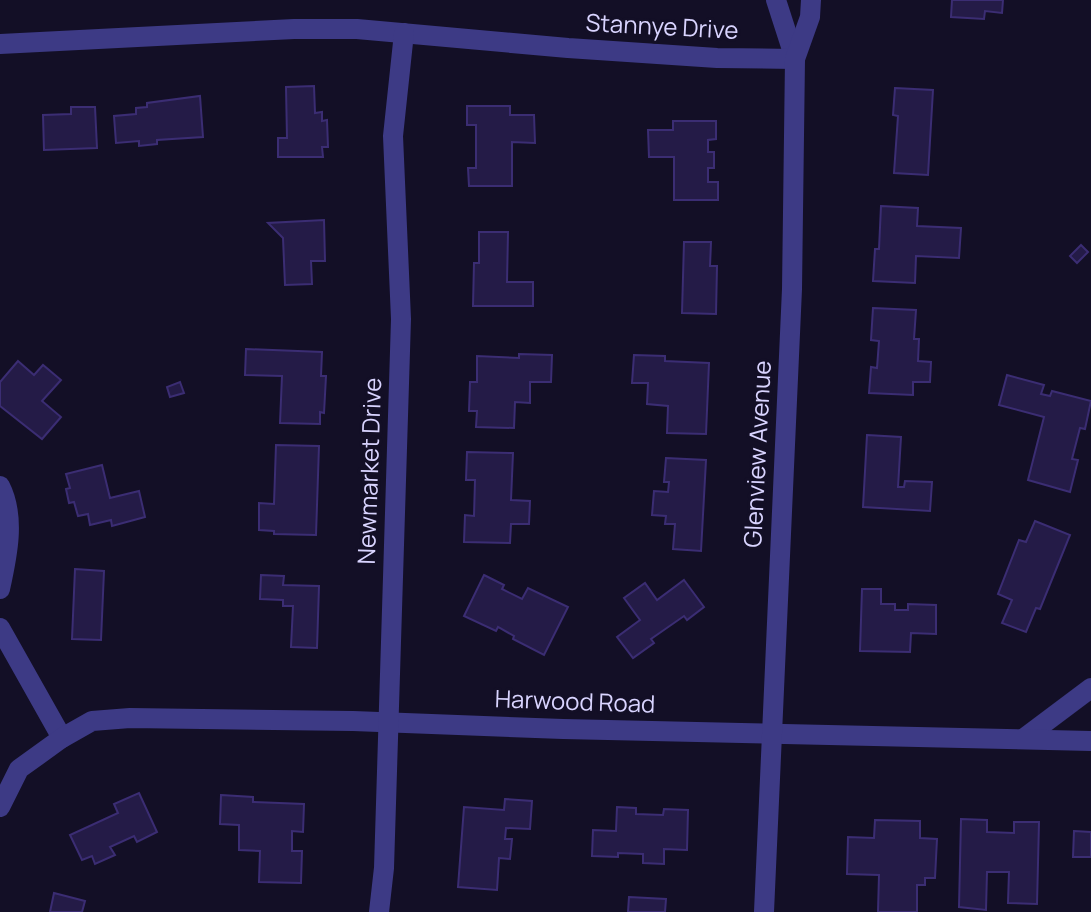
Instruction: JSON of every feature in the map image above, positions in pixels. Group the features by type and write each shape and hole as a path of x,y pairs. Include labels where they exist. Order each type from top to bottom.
{"street":[{"path":"776,0 795,59"},
{"name":"Glenview Avenue","path":"764,912 792,289 795,59 810,17 811,0"},
{"name":"Stannye Drive","path":"0,44 294,29 357,29 568,48 717,58 795,59"},
{"name":"Newmarket Drive","path":"379,912 384,868 401,319 393,136 404,33"},
{"path":"0,486 6,497 9,523 6,564 0,589"},
{"path":"0,628 62,738"},
{"path":"1023,739 1091,688"},
{"name":"Harwood Road","path":"0,807 19,769 62,738 92,721 130,718 1091,741"}],"building":[{"path":"952,0 1003,0 1002,13 985,11 984,19 951,17"},
{"path":"314,86 315,113 322,112 322,121 327,120 328,147 322,147 323,157 278,157 278,138 287,138 286,87"},
{"path":"895,88 933,90 928,175 894,173 898,116 893,115"},
{"path":"200,96 203,137 157,140 157,144 139,146 139,141 116,143 114,116 136,114 136,108 147,107 147,103"},
{"path":"467,106 510,106 510,115 534,115 535,143 512,142 512,186 469,186 468,168 476,168 476,125 467,125"},
{"path":"71,107 95,107 97,148 44,150 43,115 71,114"},
{"path":"673,121 716,121 716,139 708,140 708,152 714,152 714,168 708,168 708,182 718,182 718,200 674,200 674,157 649,157 648,130 673,130"},
{"path":"881,206 918,208 917,226 961,228 959,258 916,256 915,283 873,281 875,249 879,249"},
{"path":"324,220 325,261 311,261 312,284 285,285 283,238 268,223"},
{"path":"479,232 508,232 507,282 533,282 533,306 473,306 474,263 479,263"},
{"path":"684,242 711,242 710,266 717,266 716,314 682,313"},
{"path":"1081,245 1088,252 1077,263 1070,256"},
{"path":"873,308 916,310 914,339 919,339 918,361 931,362 930,382 913,382 913,395 869,393 871,367 877,368 879,341 871,340"},
{"path":"246,349 322,352 321,376 326,376 324,413 320,412 320,424 280,423 282,376 245,375"},
{"path":"519,354 552,355 551,382 530,382 530,403 515,402 514,428 476,427 477,411 469,411 470,382 477,382 477,356 519,358"},
{"path":"634,355 665,356 665,361 709,363 706,434 667,433 668,406 647,404 648,383 632,383"},
{"path":"18,361 34,375 43,365 61,380 42,401 61,417 42,439 0,406 0,382"},
{"path":"1007,375 1044,385 1041,394 1050,396 1052,391 1091,401 1085,429 1080,428 1072,459 1078,460 1070,492 1028,480 1044,417 999,405"},
{"path":"180,382 184,393 170,397 167,387"},
{"path":"867,435 901,437 898,487 904,487 905,481 932,482 930,511 863,507"},
{"path":"276,445 319,446 316,535 274,534 274,531 259,530 259,503 274,504"},
{"path":"467,452 513,453 511,500 530,501 529,524 511,524 510,543 464,542 465,515 474,516 475,480 466,480"},
{"path":"666,458 706,460 701,551 673,549 675,524 665,524 666,516 652,515 654,491 668,492 669,482 664,482"},
{"path":"102,465 110,498 139,491 145,517 112,526 111,520 90,525 88,514 78,516 74,502 69,503 66,489 70,488 66,474"},
{"path":"1035,521 1070,535 1040,609 1036,608 1026,632 1002,623 1012,600 998,594 1019,540 1026,542"},
{"path":"75,569 104,571 101,640 72,639"},
{"path":"261,575 284,576 283,585 319,586 317,648 291,647 293,606 283,606 283,600 260,599"},
{"path":"484,575 522,599 528,588 568,607 544,655 513,639 514,636 498,627 496,631 464,616"},
{"path":"684,580 704,607 687,620 684,616 651,639 654,643 633,658 617,637 640,620 624,598 645,583 657,600"},
{"path":"862,589 881,589 881,604 895,604 895,610 908,610 908,604 936,605 936,634 911,633 910,652 860,651"},
{"path":"139,793 157,832 137,842 134,836 110,847 115,855 95,864 92,856 82,860 70,835 118,813 114,804"},
{"path":"221,795 253,797 253,802 304,804 303,832 292,831 292,851 302,851 301,883 259,882 260,851 239,850 239,825 220,824"},
{"path":"505,799 532,801 530,829 506,828 505,839 512,839 510,859 499,858 497,890 458,887 464,807 504,810"},
{"path":"617,807 636,808 636,814 663,815 664,809 688,810 687,850 664,849 664,864 643,863 643,854 592,856 593,830 616,831"},
{"path":"961,819 987,820 987,832 1014,833 1014,822 1039,822 1037,904 1008,903 1009,872 987,872 986,910 959,907"},
{"path":"875,820 920,821 920,838 937,839 935,878 925,878 925,885 917,885 917,912 878,912 879,875 847,874 848,837 874,838"},
{"path":"1074,831 1091,832 1091,857 1073,857"},
{"path":"54,893 85,901 82,912 50,912"},
{"path":"629,897 666,899 665,912 628,912"}]}
